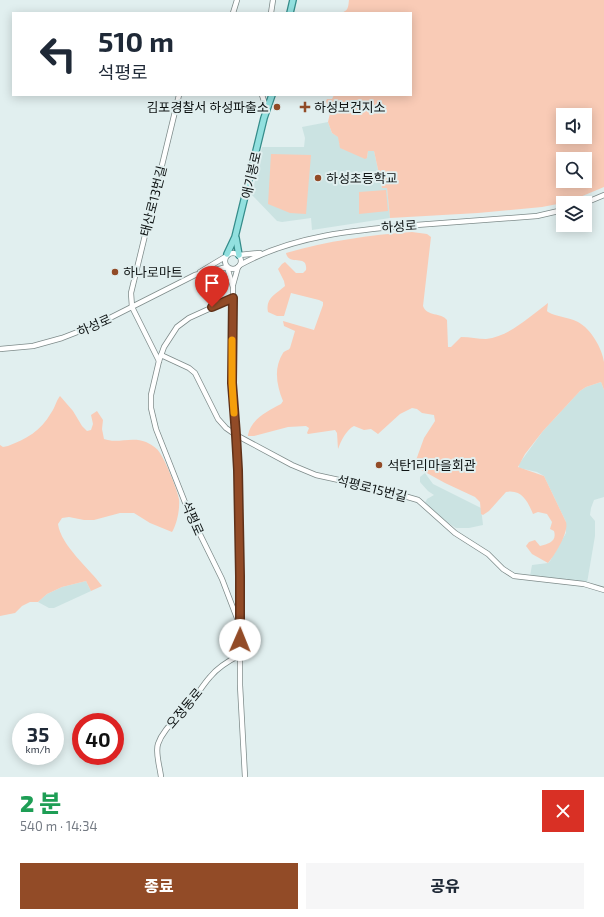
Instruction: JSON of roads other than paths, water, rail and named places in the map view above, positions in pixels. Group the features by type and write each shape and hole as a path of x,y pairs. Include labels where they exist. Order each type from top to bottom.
{"main road":[{"path":"290,12 293,0"},
{"name":"애기봉로","path":"226,256 236,238 272,96"},
{"path":"236,238 239,255"}],"street":[{"path":"233,12 236,0"},
{"path":"271,12 273,0"},
{"name":"태산로13번길","path":"132,307 131,293 179,96"},
{"path":"262,96 267,110"},
{"path":"592,200 604,195"},
{"name":"하성로","path":"239,266 264,253 305,240 346,232 378,228 537,216 556,212"},
{"path":"195,275 232,252 239,255 264,253"},
{"path":"239,255 241,260 233,287 232,383 236,435 240,626"},
{"path":"226,256 224,262 233,287"},
{"path":"227,267 233,269 239,266"},
{"name":"하성로","path":"0,349 33,346 62,338 98,324 195,275 227,267"},
{"name":"석평로","path":"233,298 182,322 172,333 159,361 151,395 151,408 153,418 188,510 222,579 240,626 240,685 245,777"},
{"path":"132,307 159,361"},
{"name":"석평로15번길","path":"161,355 189,368 195,373 218,419 226,428 236,435 292,465 316,475 380,489 418,500 455,533 488,554 503,569 514,576 584,584 604,590"},
{"name":"오정동로","path":"161,777 157,751 159,742 164,732 188,707 211,676 227,662 240,655"}],"place":[{"name":"김포경찰서 하성파출소","path":"277,107"},
{"name":"하성보건지소","path":"305,107"},
{"name":"하성초등학교","path":"318,178"},
{"name":"하나로마트","path":"115,272"},
{"name":"석탄1리마을회관","path":"379,465"}]}
